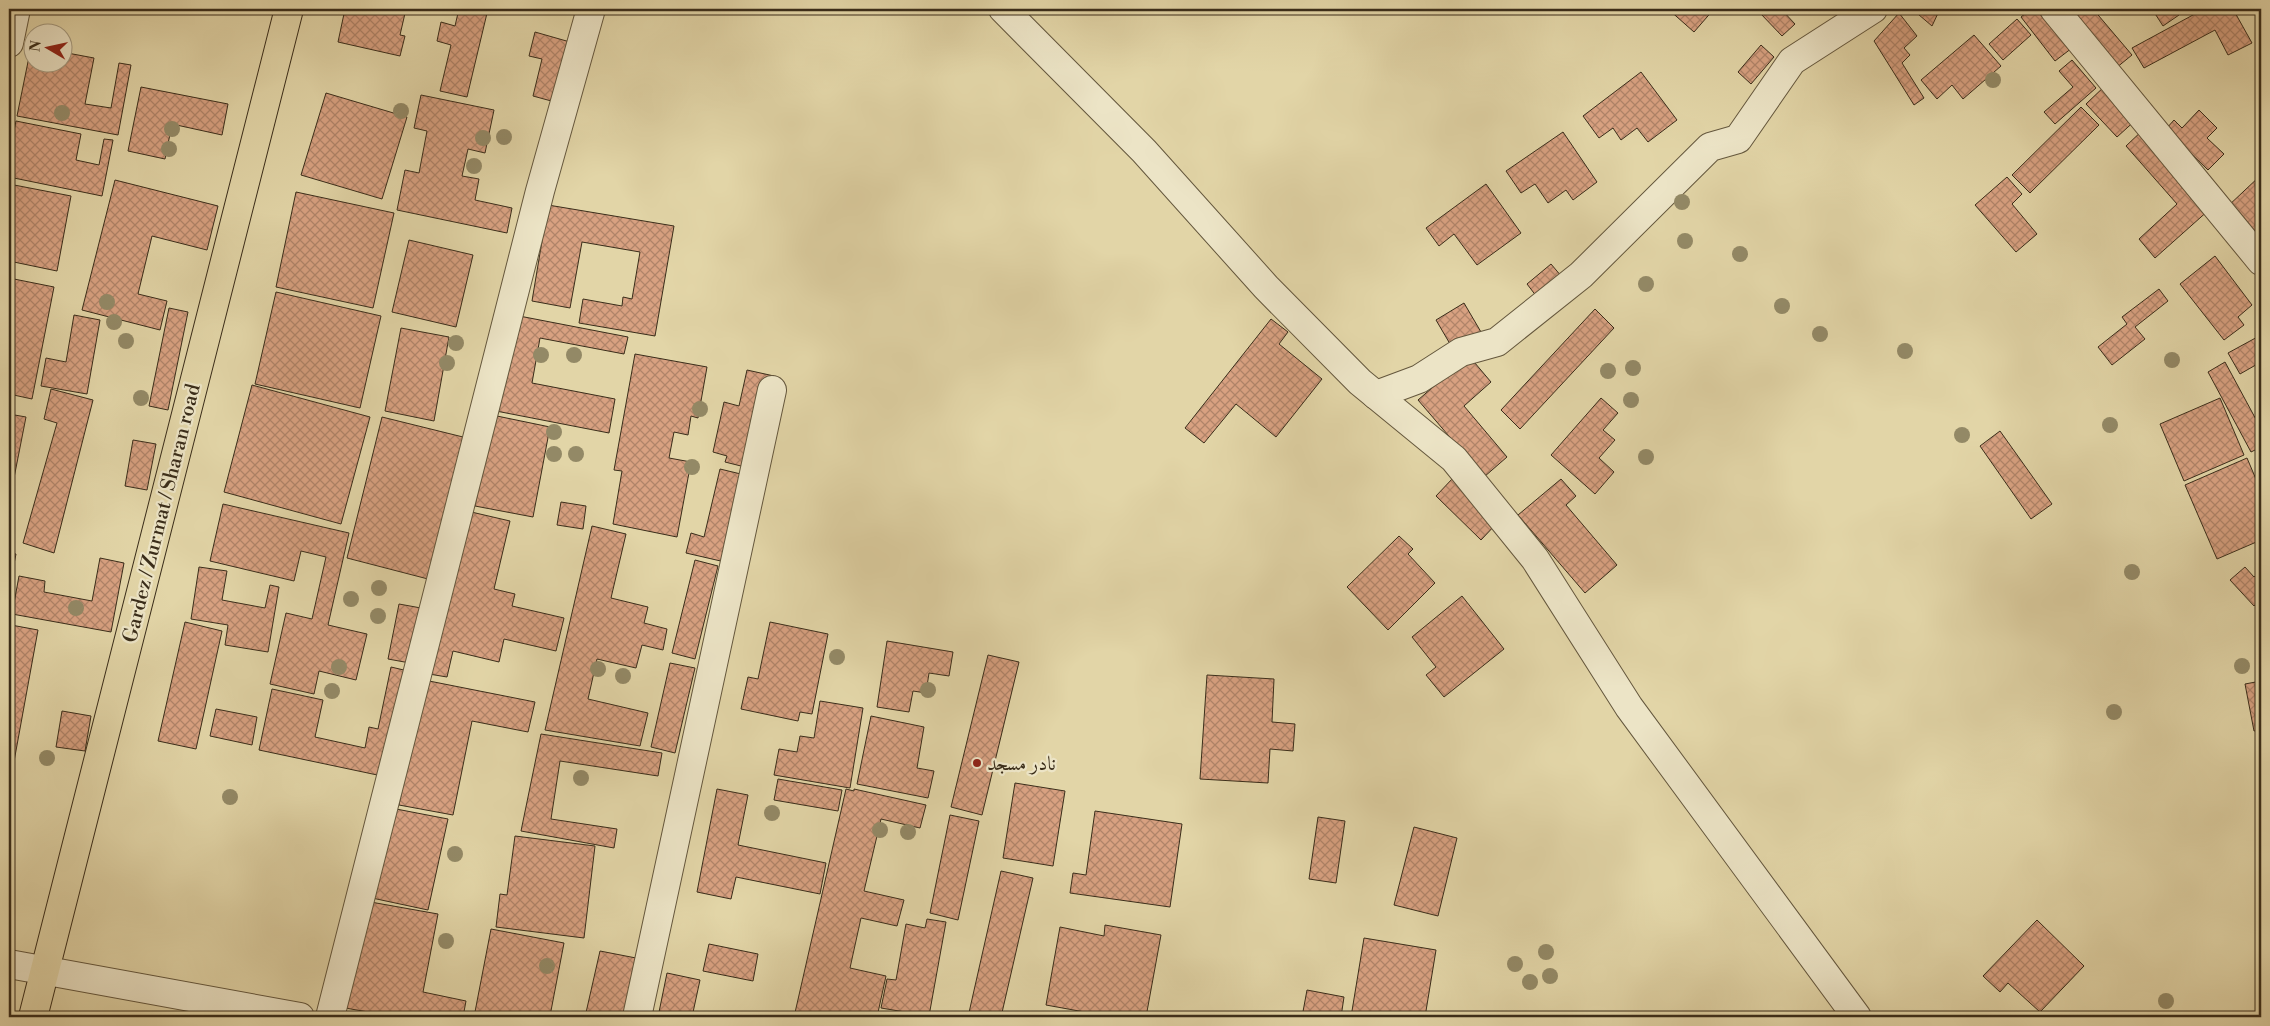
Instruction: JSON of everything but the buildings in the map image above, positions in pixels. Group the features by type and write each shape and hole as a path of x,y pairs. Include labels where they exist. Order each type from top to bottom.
{"highway":[{"name":"Gardez / Zurmat / Sharan road","path":"34,1017 289,9"}],"street":[{"path":"9,42 16,9"},
{"path":"330,1017 540,191 592,9"},
{"path":"1003,9 1144,152 1266,287 1376,395 1454,458 1535,559 1629,707 1857,1017"},
{"path":"1376,395 1419,379 1462,352 1497,342 1581,275 1710,147 1738,139 1792,61 1873,9"},
{"path":"2054,9 2261,261"},
{"path":"637,1017 772,390"},
{"path":"9,964 300,1017"}],"place":[{"name":"نادر مسجد","path":"977,763"}]}
